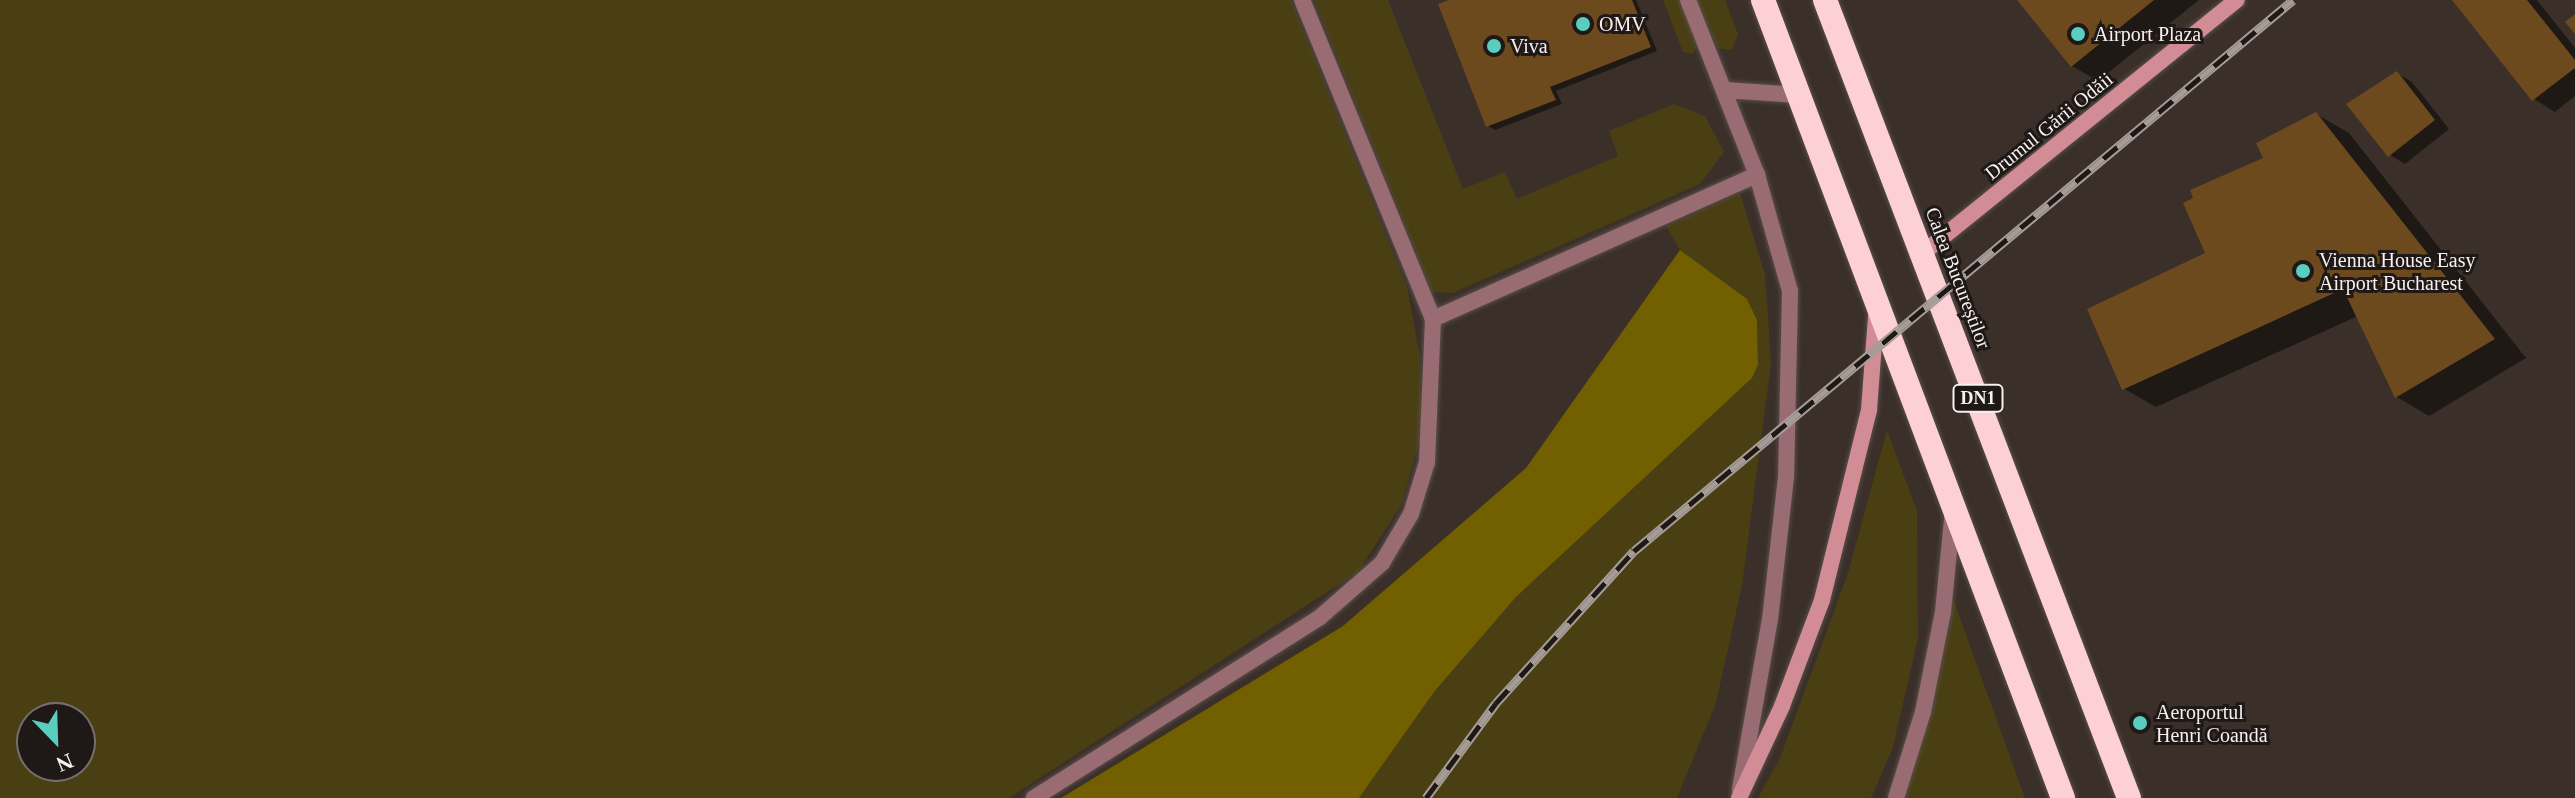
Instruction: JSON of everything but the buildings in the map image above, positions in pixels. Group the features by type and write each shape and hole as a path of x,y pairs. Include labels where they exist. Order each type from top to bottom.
{"highway":[{"path":"1763,0 2063,798"},
{"name":"Calea Bucureștilor","path":"1825,0 2129,798"}],"street":[{"path":"1034,798 1319,618 1382,563 1411,514 1427,462 1433,319 1302,0"},
{"path":"1688,0 1757,175 1790,291 1786,477 1770,619 1739,798"},
{"name":"Drumul Gării Odăii","path":"1923,253 2237,0"},
{"path":"1724,90 1799,95"},
{"path":"1433,319 1757,175"},
{"path":"1739,798 1782,706 1822,600 1869,410 1876,298"},
{"path":"1896,798 1923,712 1943,612 1953,505"}],"shaded area":[{"path":"0,0 1291,0 1407,287 1420,356 1422,432 1402,504 1358,572 1009,798 0,798"},
{"path":"1314,0 1388,0 1463,189 1505,172 1517,199 1618,156 1609,131 1674,104 1705,116 1724,152 1700,184 1453,293 1432,292"},
{"path":"1663,0 1680,0 1697,47 1692,54 1683,52"},
{"path":"1697,0 1725,0 1738,34 1732,50 1717,48"},
{"path":"1740,193 1765,275 1771,363 1742,585 1716,703 1677,798 1359,798 1434,692 1516,597 1752,378 1758,365 1757,320 1747,299 1680,250 1666,226"},
{"path":"1680,250 1747,299 1757,320 1758,365 1752,378 1516,597 1434,692 1359,798 1061,798 1343,626 1526,468"},
{"path":"1887,430 1917,511 1918,638 1893,747 1871,798 1758,798 1780,758 1848,573"},
{"path":"1952,596 2025,798 1903,798"}],"railway":[{"path":"1426,798 1496,703 1634,551 2293,0"}],"place":[{"name":"OMV","path":"1583,24"},
{"name":"Airport Plaza","path":"2078,34"},
{"name":"Viva","path":"1494,46"},
{"name":"Vienna House Easy Airport Bucharest","path":"2303,271"},
{"name":"Aeroportul Henri Coandă","path":"2140,723"}]}
